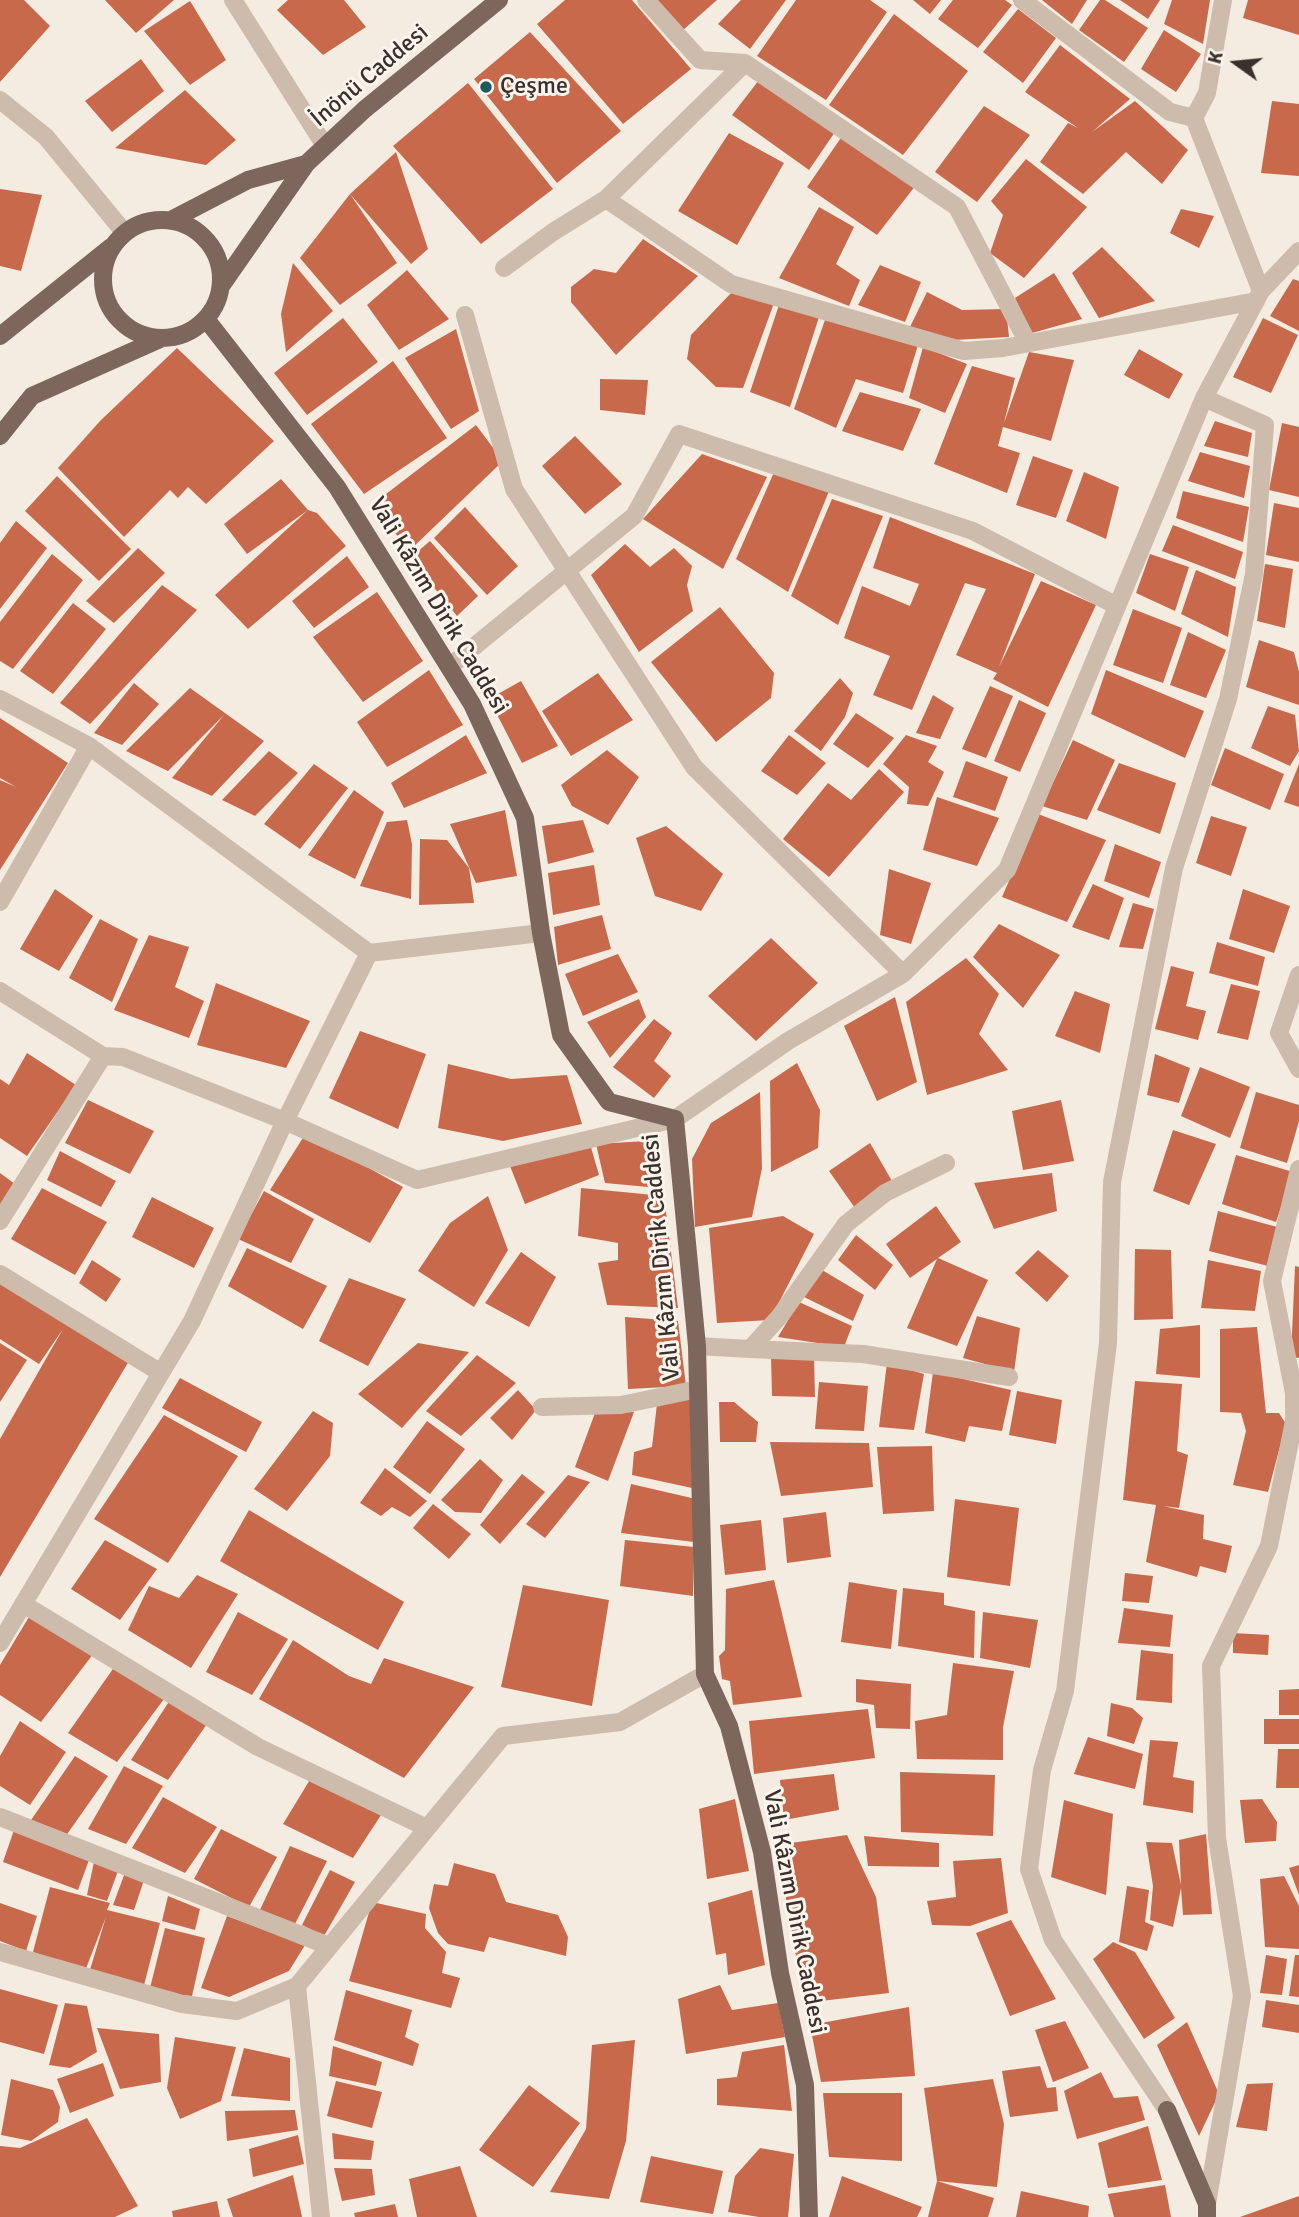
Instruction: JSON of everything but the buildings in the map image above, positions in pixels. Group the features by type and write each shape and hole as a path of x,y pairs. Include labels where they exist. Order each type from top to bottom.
{"main road":[{"name":"İnönü Caddesi","path":"221,286 306,164 365,109 499,0"},
{"name":"İnönü Caddesi","path":"171,220 248,180 306,164"},
{"path":"0,336 119,239 154,219 189,225 209,243 221,267 221,286 216,304 206,319 177,337 142,335 126,326 114,313 106,297 103,279 106,261 119,239"},
{"name":"Vali Kâzım Dirik Caddesi","path":"206,319 337,487 472,704 525,818 541,933 561,1035 609,1102 675,1119 697,1346 705,1674 729,1726 762,1852 779,1973 805,2085 809,2217"},
{"path":"0,436 32,396 160,338"},
{"path":"1167,2110 1207,2211"}],"street":[{"path":"233,0 325,146"},
{"path":"646,0 700,60 745,63 957,207 1028,343"},
{"path":"1022,0 1170,111 1194,118"},
{"path":"1223,0 1207,93 1194,118 1259,296"},
{"path":"504,268 553,232 606,199 745,63"},
{"path":"0,100 46,138 119,239"},
{"path":"606,199 731,284 964,351 1028,343 1259,296"},
{"path":"0,991 103,1056 123,1057 285,1121 418,1180 675,1119 788,1041 903,974 1007,870 1203,398 1259,296 1299,251"},
{"path":"466,316 514,489 694,766 903,974"},
{"path":"1167,2110 1054,1940 1029,1868 1042,1770 1065,1691 1108,1343 1112,1182 1174,868 1228,699 1254,574 1265,425 1203,398"},
{"path":"449,667 634,516 679,434 973,531 1117,606"},
{"path":"0,699 89,747 369,953 541,933"},
{"path":"0,902 89,747"},
{"path":"0,1643 192,1321 285,1121 369,953"},
{"path":"1299,975 1279,1033 1299,1069"},
{"path":"0,1221 103,1056"},
{"path":"750,1349 780,1316 846,1224 885,1193 946,1163"},
{"path":"1207,2211 1242,1996 1217,1838 1211,1666 1269,1546 1297,1418 1272,1281 1299,1169"},
{"path":"0,1274 161,1373"},
{"path":"697,1346 863,1354 1009,1377"},
{"path":"542,1407 621,1405 698,1390"},
{"path":"23,1604 258,1747 427,1828"},
{"path":"0,1952 182,2004 237,2011 296,1986 503,1736 620,1722 705,1674"},
{"path":"0,1817 329,1946"},
{"path":"296,1986 321,2217"}],"place":[{"name":"Çeşme","path":"486,87"}]}
